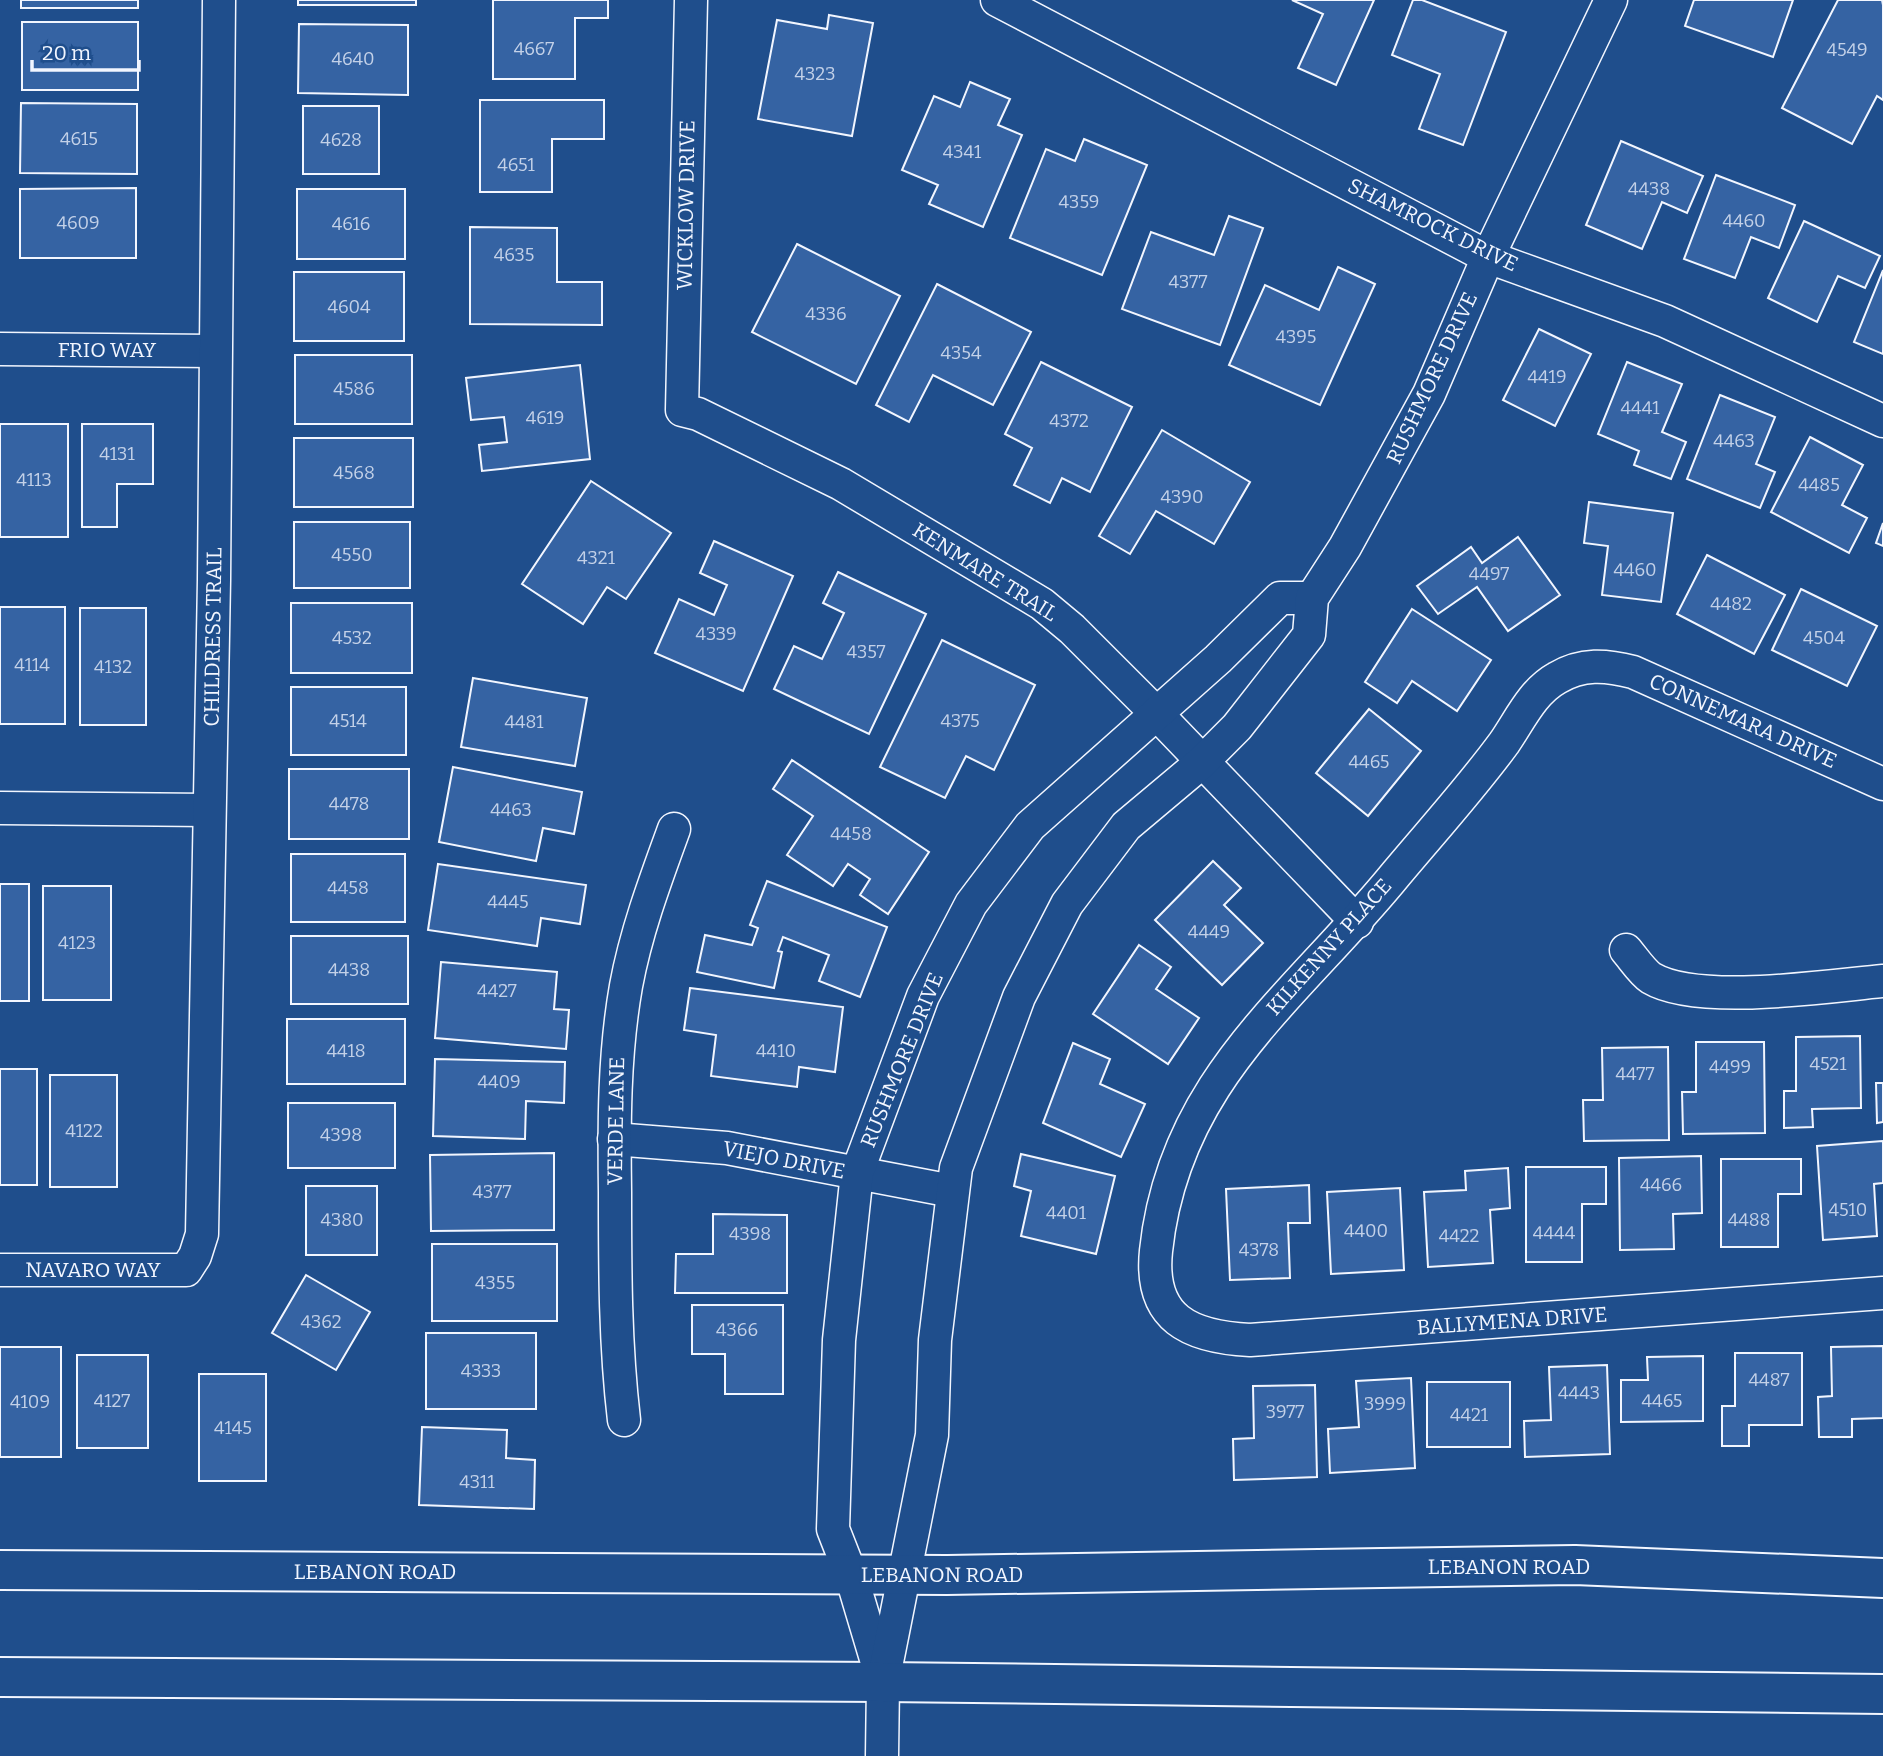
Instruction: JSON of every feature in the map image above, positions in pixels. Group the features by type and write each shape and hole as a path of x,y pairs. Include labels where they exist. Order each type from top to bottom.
{"main road":[{"name":"LEBANON ROAD","path":"0,1570 851,1576 1575,1565 1883,1578"},
{"path":"0,1677 883,1682 1883,1694"}],"street":[{"name":"CHILDRESS TRAIL","path":"186,1270 195,1256 202,1234 214,580 219,0"},
{"name":"WICKLOW DRIVE","path":"682,410 691,0"},
{"name":"SHAMROCK DRIVE","path":"996,0 1488,257 1665,321 1883,421"},
{"name":"RUSHMORE DRIVE","path":"881,1756 883,1682 932,1435 935,1340 956,1168 1019,997 1067,904 1126,826 1201,763 1237,727 1309,635 1312,598 1401,450 1429,394 1488,257 1611,0"},
{"name":"FRIO WAY","path":"0,349 214,351"},
{"name":"KENMARE TRAIL","path":"682,410 710,420 841,484 1042,604 1072,629 1155,712 1201,763 1357,922"},
{"name":"RUSHMORE DRIVE","path":"883,1682 851,1576 833,1529 839,1340 857,1174 923,996 971,904 1030,826 1155,712 1218,659 1280,598 1312,598"},
{"name":"CONNEMARA DRIVE","path":"1601,664 1633,671 1883,784"},
{"name":"KILKENNY PLACE","path":"1158,1294 1155,1266 1169,1184 1195,1118 1214,1084 1265,1018 1357,922 1503,744 1532,700 1556,678 1574,670 1601,664"},
{"path":"0,808 209,810"},
{"name":"VERDE LANE","path":"624,1420 616,1350 614,1139 619,1033 626,985 646,905 674,829"},
{"path":"1626,950 1651,978 1683,988 1739,991 1883,981"},
{"name":"VIEJO DRIVE","path":"614,1139 727,1148 952,1191"},
{"name":"NAVARO WAY","path":"0,1270 186,1270"},
{"name":"BALLYMENA DRIVE","path":"1158,1294 1164,1308 1177,1320 1195,1330 1217,1338 1250,1340 1883,1293"}],"building":[{"path":"21,0 138,0 138,8 21,8"},
{"path":"298,0 416,0 416,5 298,5"},
{"path":"493,0 608,0 608,18 575,18 575,79 493,79"},
{"path":"1292,0 1374,0 1336,85 1298,68 1323,14"},
{"path":"1413,0 1422,0 1506,32 1463,145 1419,129 1440,74 1392,55"},
{"path":"1694,0 1793,0 1773,57 1685,26"},
{"path":"1838,0 1882,0 1883,5 1883,100 1877,96 1852,144 1782,108"},
{"path":"829,15 873,23 852,136 758,119 777,20 827,29"},
{"path":"22,22 138,22 138,90 22,90"},
{"path":"299,24 408,25 408,95 298,93"},
{"path":"970,82 1010,99 998,125 1022,135 983,227 929,204 938,185 902,170 934,96 960,107"},
{"path":"480,100 604,100 604,139 552,139 552,192 480,192"},
{"path":"21,103 137,104 137,174 20,173"},
{"path":"303,106 379,106 379,174 303,174"},
{"path":"1084,139 1147,165 1102,275 1010,238 1046,149 1075,161"},
{"path":"1621,141 1703,176 1687,213 1662,202 1642,249 1586,225"},
{"path":"1716,175 1795,205 1779,248 1751,237 1735,278 1684,259"},
{"path":"136,188 136,258 20,258 20,189"},
{"path":"297,189 405,189 405,259 297,259"},
{"path":"1229,216 1263,228 1220,345 1122,309 1151,232 1214,255"},
{"path":"1804,221 1880,256 1865,288 1838,276 1817,322 1768,298"},
{"path":"470,227 557,228 557,282 602,282 602,325 470,324"},
{"path":"797,244 900,296 856,384 752,332"},
{"path":"1338,267 1375,284 1320,405 1229,365 1265,285 1319,310"},
{"path":"1883,270 1883,354 1854,342"},
{"path":"294,272 404,272 404,341 294,341"},
{"path":"937,284 1031,332 993,405 933,375 909,422 876,405"},
{"path":"1539,329 1591,354 1555,426 1503,400"},
{"path":"295,355 412,355 412,424 295,424"},
{"path":"1041,362 1132,407 1090,492 1062,478 1050,503 1014,485 1032,448 1005,434"},
{"path":"1627,362 1682,384 1662,432 1686,442 1671,479 1634,465 1639,451 1598,434"},
{"path":"580,365 590,459 482,471 479,445 507,442 504,417 471,420 466,378"},
{"path":"1720,395 1775,417 1756,464 1775,472 1760,508 1687,479"},
{"path":"0,424 68,424 68,537 0,537"},
{"path":"82,424 153,424 153,484 117,484 117,527 82,527"},
{"path":"1162,430 1250,482 1214,544 1156,511 1130,554 1099,536"},
{"path":"1810,437 1863,465 1842,505 1867,518 1849,553 1771,512"},
{"path":"294,438 413,438 413,507 294,507"},
{"path":"591,481 671,533 626,599 607,587 583,624 522,584"},
{"path":"1589,502 1673,513 1661,602 1602,595 1608,546 1584,543"},
{"path":"294,522 410,522 410,588 294,588"},
{"path":"1883,523 1883,546 1876,543"},
{"path":"1518,537 1560,595 1508,631 1477,587 1438,614 1417,586 1471,547 1482,563"},
{"path":"714,541 793,576 743,691 655,653 679,599 714,615 727,585 700,573"},
{"path":"1707,555 1785,595 1754,654 1677,614"},
{"path":"838,572 926,614 869,734 774,689 794,646 822,659 844,613 823,603"},
{"path":"1801,589 1877,626 1847,686 1772,650"},
{"path":"291,603 412,603 412,673 291,673"},
{"path":"0,607 65,607 65,724 0,724"},
{"path":"80,608 146,608 146,725 80,725"},
{"path":"1412,609 1491,660 1457,711 1412,681 1397,703 1365,682"},
{"path":"942,640 1035,685 994,770 966,756 945,798 880,767"},
{"path":"473,678 587,698 575,766 461,747"},
{"path":"291,687 406,687 406,755 291,755"},
{"path":"1369,709 1421,751 1368,816 1316,773"},
{"path":"792,760 929,852 888,914 860,895 870,879 848,864 833,886 787,855 813,816 773,789"},
{"path":"453,767 582,792 574,834 543,828 536,861 439,842"},
{"path":"289,769 409,769 409,839 289,839"},
{"path":"291,854 405,854 405,922 291,922"},
{"path":"1213,861 1241,888 1224,905 1263,943 1222,985 1155,920"},
{"path":"438,864 586,885 580,924 541,918 537,946 428,930"},
{"path":"767,881 887,927 860,997 819,981 829,955 783,937 778,951 782,952 774,988 697,972 705,935 752,945 758,928 750,925"},
{"path":"0,884 29,884 29,1001 0,1001"},
{"path":"43,886 111,886 111,1000 43,1000"},
{"path":"291,936 408,936 408,1004 291,1004"},
{"path":"1139,945 1171,967 1156,989 1199,1018 1168,1064 1093,1014"},
{"path":"441,962 557,972 554,1009 569,1010 566,1049 435,1038"},
{"path":"690,988 843,1007 835,1072 799,1067 797,1087 711,1076 716,1035 684,1030"},
{"path":"287,1019 405,1019 405,1084 287,1084"},
{"path":"1860,1036 1861,1108 1812,1109 1813,1127 1784,1128 1784,1091 1796,1091 1796,1037"},
{"path":"1696,1042 1764,1042 1765,1133 1683,1134 1682,1092 1696,1092"},
{"path":"1073,1043 1110,1059 1100,1084 1145,1104 1121,1157 1043,1123"},
{"path":"1668,1047 1669,1140 1584,1141 1583,1100 1603,1100 1602,1048"},
{"path":"435,1059 565,1062 564,1103 526,1101 525,1139 433,1136"},
{"path":"0,1069 37,1069 37,1185 0,1185"},
{"path":"50,1075 117,1075 117,1187 50,1187"},
{"path":"1876,1083 1883,1083 1883,1122 1877,1123"},
{"path":"288,1103 395,1103 395,1168 288,1168"},
{"path":"1883,1141 1883,1183 1874,1184 1877,1236 1823,1240 1817,1146"},
{"path":"554,1153 554,1230 431,1231 430,1155"},
{"path":"1021,1154 1115,1176 1096,1254 1021,1236 1031,1191 1014,1186"},
{"path":"1701,1156 1702,1213 1673,1214 1674,1249 1620,1250 1619,1158"},
{"path":"1721,1159 1801,1159 1801,1194 1778,1194 1778,1247 1721,1247"},
{"path":"1526,1167 1606,1167 1606,1204 1582,1204 1582,1262 1526,1262"},
{"path":"1508,1168 1510,1208 1490,1210 1493,1263 1428,1267 1424,1192 1466,1190 1465,1171"},
{"path":"1309,1185 1310,1223 1288,1223 1290,1278 1230,1280 1226,1189"},
{"path":"306,1186 377,1186 377,1255 306,1255"},
{"path":"1400,1188 1404,1270 1331,1274 1327,1192"},
{"path":"713,1214 787,1215 787,1293 675,1293 676,1254 713,1254"},
{"path":"432,1244 557,1244 557,1321 432,1321"},
{"path":"306,1275 370,1312 336,1370 272,1333"},
{"path":"692,1305 783,1305 783,1394 725,1394 725,1354 692,1354"},
{"path":"426,1333 536,1333 536,1409 426,1409"},
{"path":"1883,1346 1883,1418 1852,1419 1852,1437 1819,1437 1818,1397 1832,1396 1831,1347"},
{"path":"0,1347 61,1347 61,1457 0,1457"},
{"path":"1735,1353 1802,1353 1802,1425 1749,1425 1749,1446 1722,1446 1722,1406 1735,1406"},
{"path":"77,1355 148,1355 148,1448 77,1448"},
{"path":"1703,1356 1703,1421 1621,1422 1621,1380 1648,1380 1647,1357"},
{"path":"1607,1365 1610,1454 1525,1457 1524,1421 1551,1420 1549,1367"},
{"path":"199,1374 266,1374 266,1481 199,1481"},
{"path":"1411,1378 1415,1468 1330,1473 1328,1429 1359,1427 1356,1381"},
{"path":"1427,1382 1510,1382 1510,1447 1427,1447"},
{"path":"1315,1385 1317,1477 1234,1480 1233,1439 1254,1438 1253,1386"},
{"path":"422,1427 507,1430 506,1458 535,1460 534,1509 419,1505"}]}
